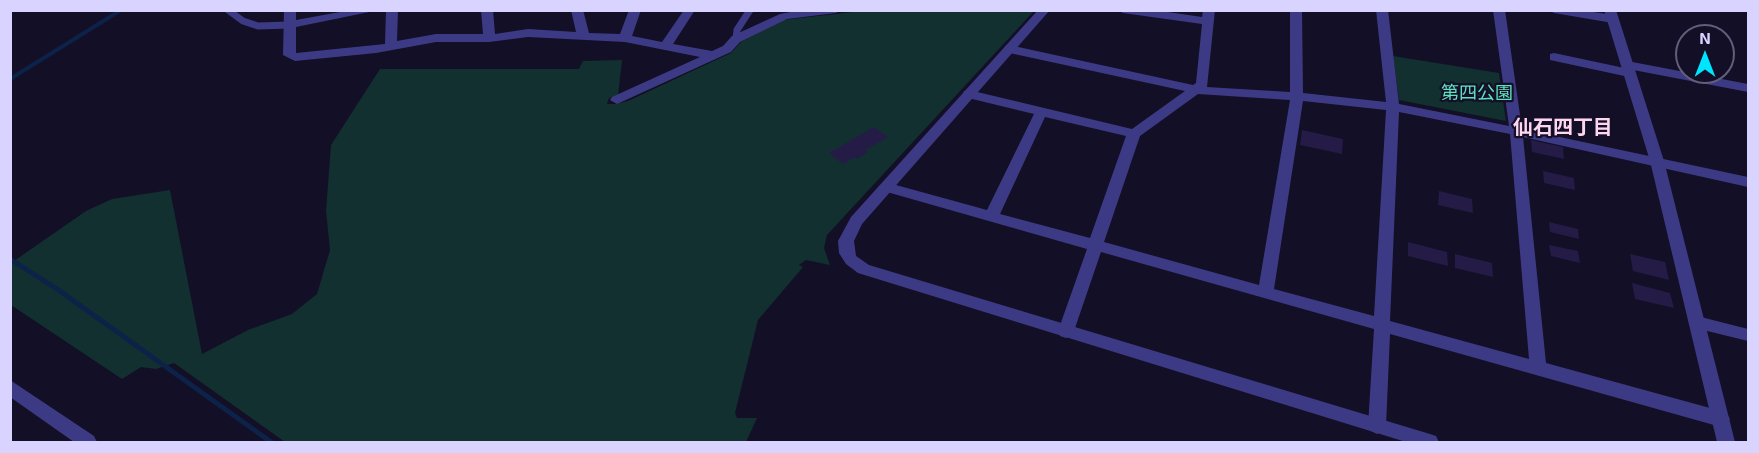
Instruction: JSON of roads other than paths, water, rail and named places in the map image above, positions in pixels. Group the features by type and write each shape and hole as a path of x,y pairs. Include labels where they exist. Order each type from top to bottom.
{"street":[{"path":"290,10 289,55 295,57 435,38 489,38 528,33 583,34 625,38 711,55"},
{"path":"289,25 374,10"},
{"path":"391,45 392,10"},
{"path":"487,10 489,38"},
{"path":"577,10 583,34"},
{"path":"625,38 635,10"},
{"path":"666,45 690,10"},
{"path":"617,99 727,49 735,39 784,16 836,10"},
{"path":"1045,10 885,187 848,233 847,253 857,265 1430,442"},
{"path":"1066,331 1134,134 1202,85 1209,16 1123,10"},
{"path":"1266,290 1297,97 1296,10"},
{"path":"1377,426 1393,106 1382,10"},
{"path":"1499,10 1516,131 1538,369"},
{"path":"1554,10 1611,15 1657,161 1726,442"},
{"path":"1009,49 1197,90 1393,106 1749,182"},
{"path":"1554,57 1749,88"},
{"path":"969,94 1134,134"},
{"path":"991,216 1041,112"},
{"path":"885,187 1266,290 1382,325 1721,419"},
{"path":"1697,322 1749,335"},
{"path":"10,387 88,442"}],"lane":[{"path":"228,10 243,21 258,26 289,25"},
{"path":"735,39 737,30 750,10"}],"waterway":[{"path":"10,79 121,10"},
{"path":"10,259 57,289 271,442"}],"district":[{"name":"仙石四丁目","path":"1563,127"}],"park label":[{"name":"第四公園","path":"1477,93"}]}
